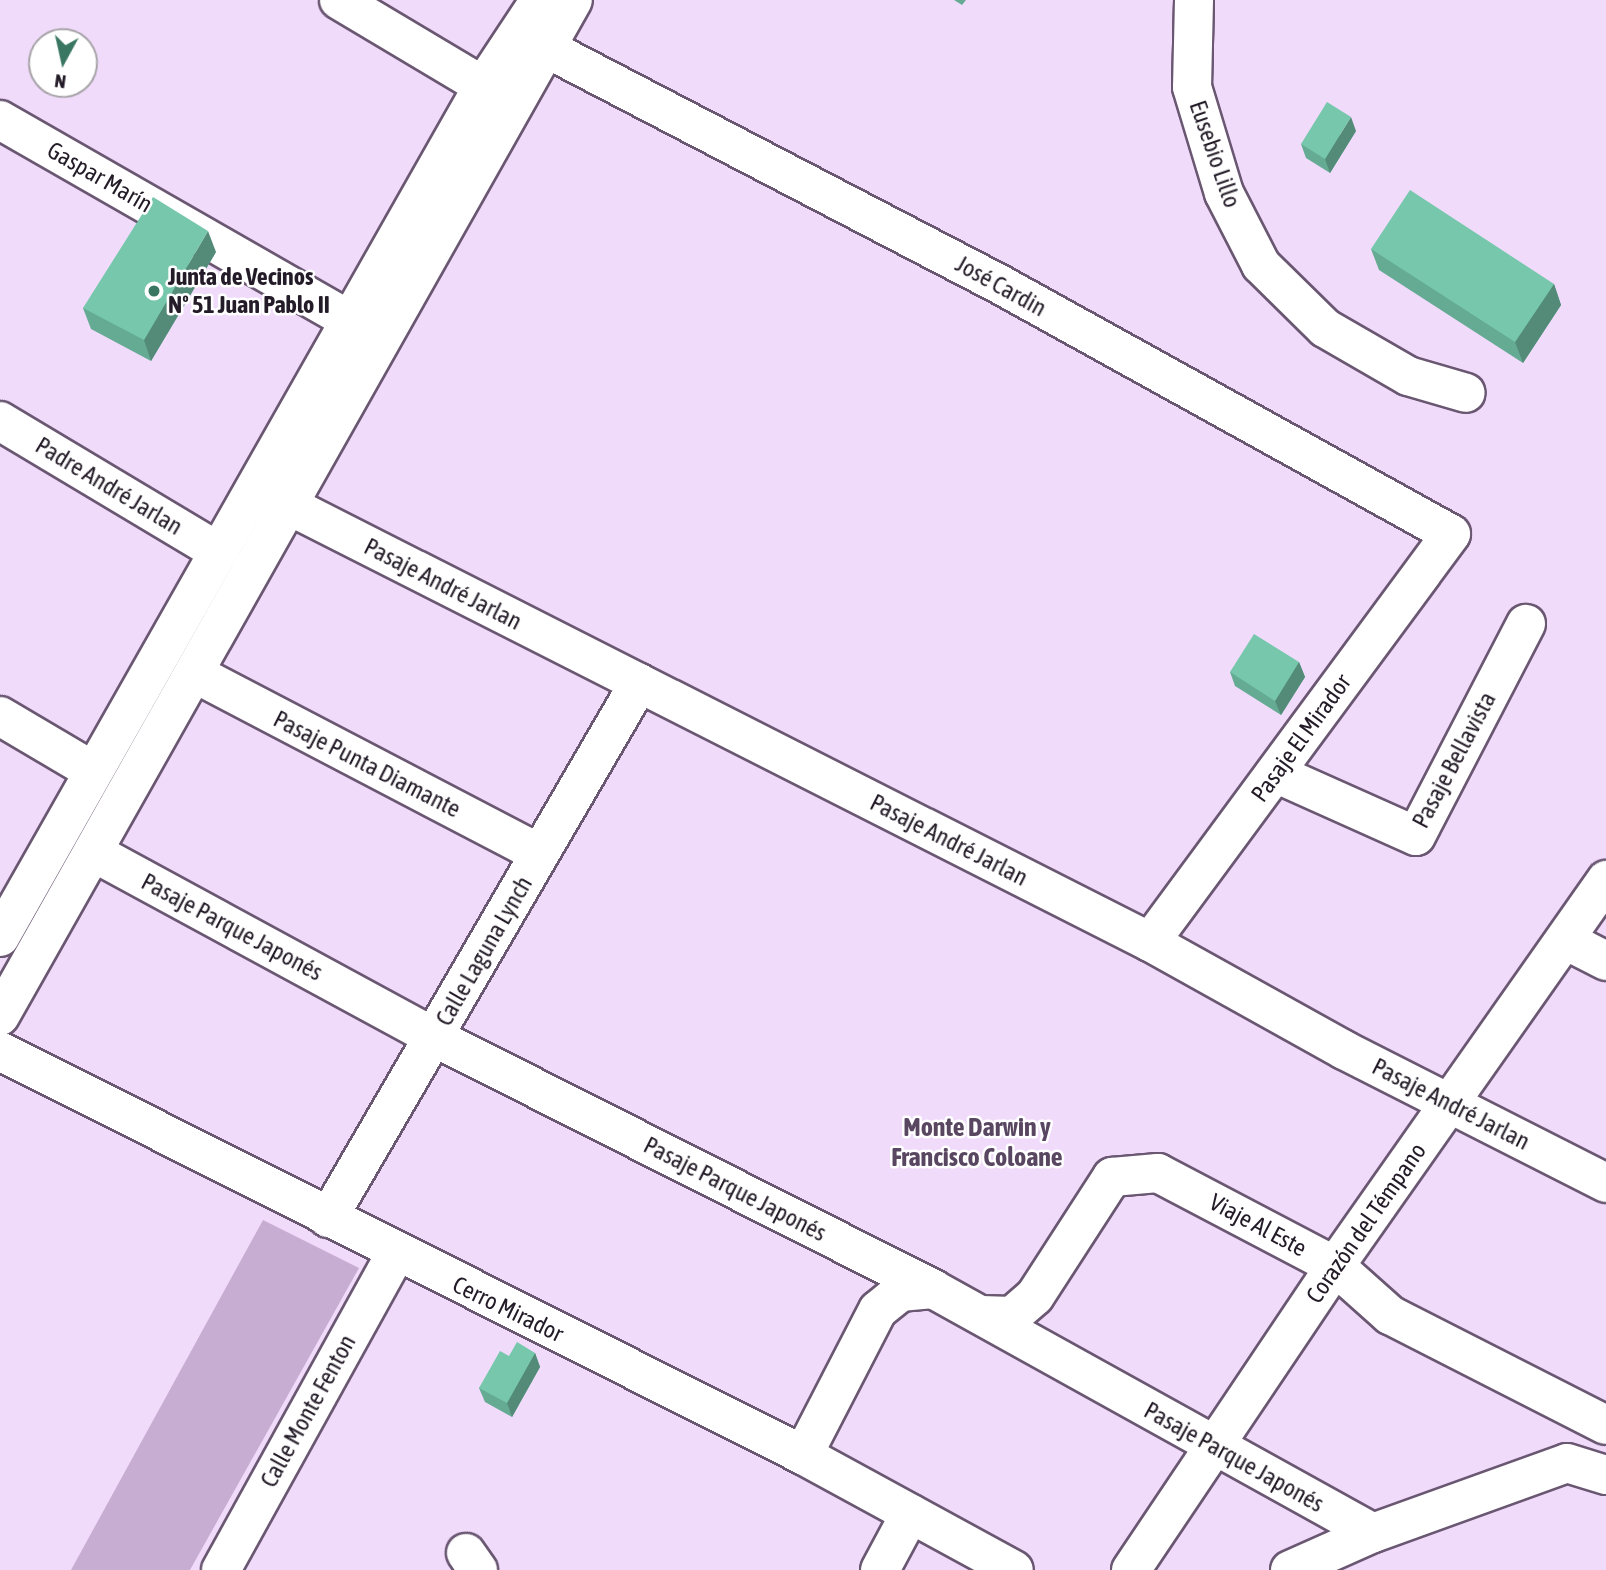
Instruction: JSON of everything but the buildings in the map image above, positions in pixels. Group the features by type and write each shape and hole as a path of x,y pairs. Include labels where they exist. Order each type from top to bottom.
{"street":[{"path":"339,0 483,86"},
{"path":"0,1016 288,505 366,329 483,86 540,0"},
{"path":"36,953 0,939 93,771 219,552 366,329 546,48 573,0"},
{"name":"Eusebio Lillo","path":"1194,0 1192,87 1224,192 1261,265 1325,328 1408,376 1466,393"},
{"name":"José Cardin","path":"546,48 1001,285 1451,534"},
{"name":"Gaspar Marín","path":"0,120 366,329"},
{"name":"Padre André Jarlan","path":"0,421 219,552"},
{"name":"Pasaje André Jarlan","path":"288,505 1150,942 1451,1104 1606,1183"},
{"name":"Pasaje El Mirador","path":"1150,942 1451,534"},
{"name":"Pasaje Bellavista","path":"1275,773 1416,836 1526,624"},
{"name":"Pasaje Punta Diamante","path":"194,673 540,854"},
{"name":"Calle Laguna Lynch","path":"328,1218 639,683"},
{"path":"0,716 93,771"},
{"name":"Pasaje Parque Japonés","path":"93,852 434,1037 933,1289 1212,1447 1373,1533"},
{"name":"Corazón del Témpano","path":"1131,1570 1335,1266 1567,941 1606,880"},
{"path":"1567,941 1606,961"},
{"name":"Cerro Mirador","path":"0,1051 396,1253 803,1455 1014,1570"},
{"name":"Viaje Al Este","path":"981,1315 1012,1316 1035,1296 1112,1177 1136,1172 1158,1172 1335,1266 1390,1315 1606,1425"},
{"name":"Calle Monte Fenton","path":"221,1570 396,1253"},
{"path":"803,1455 878,1310 901,1292 933,1289"},
{"path":"1290,1570 1373,1533 1567,1463 1605,1470"},
{"path":"880,1570 910,1514"}],"shaded area":[{"path":"263,1220 359,1268 190,1570 71,1570"}],"place":[{"name":"Junta de Vecinos Nº 51 Juan Pablo II","path":"154,291"}],"district":[{"name":"Monte Darwin y Francisco Coloane","path":"977,1143"}]}
